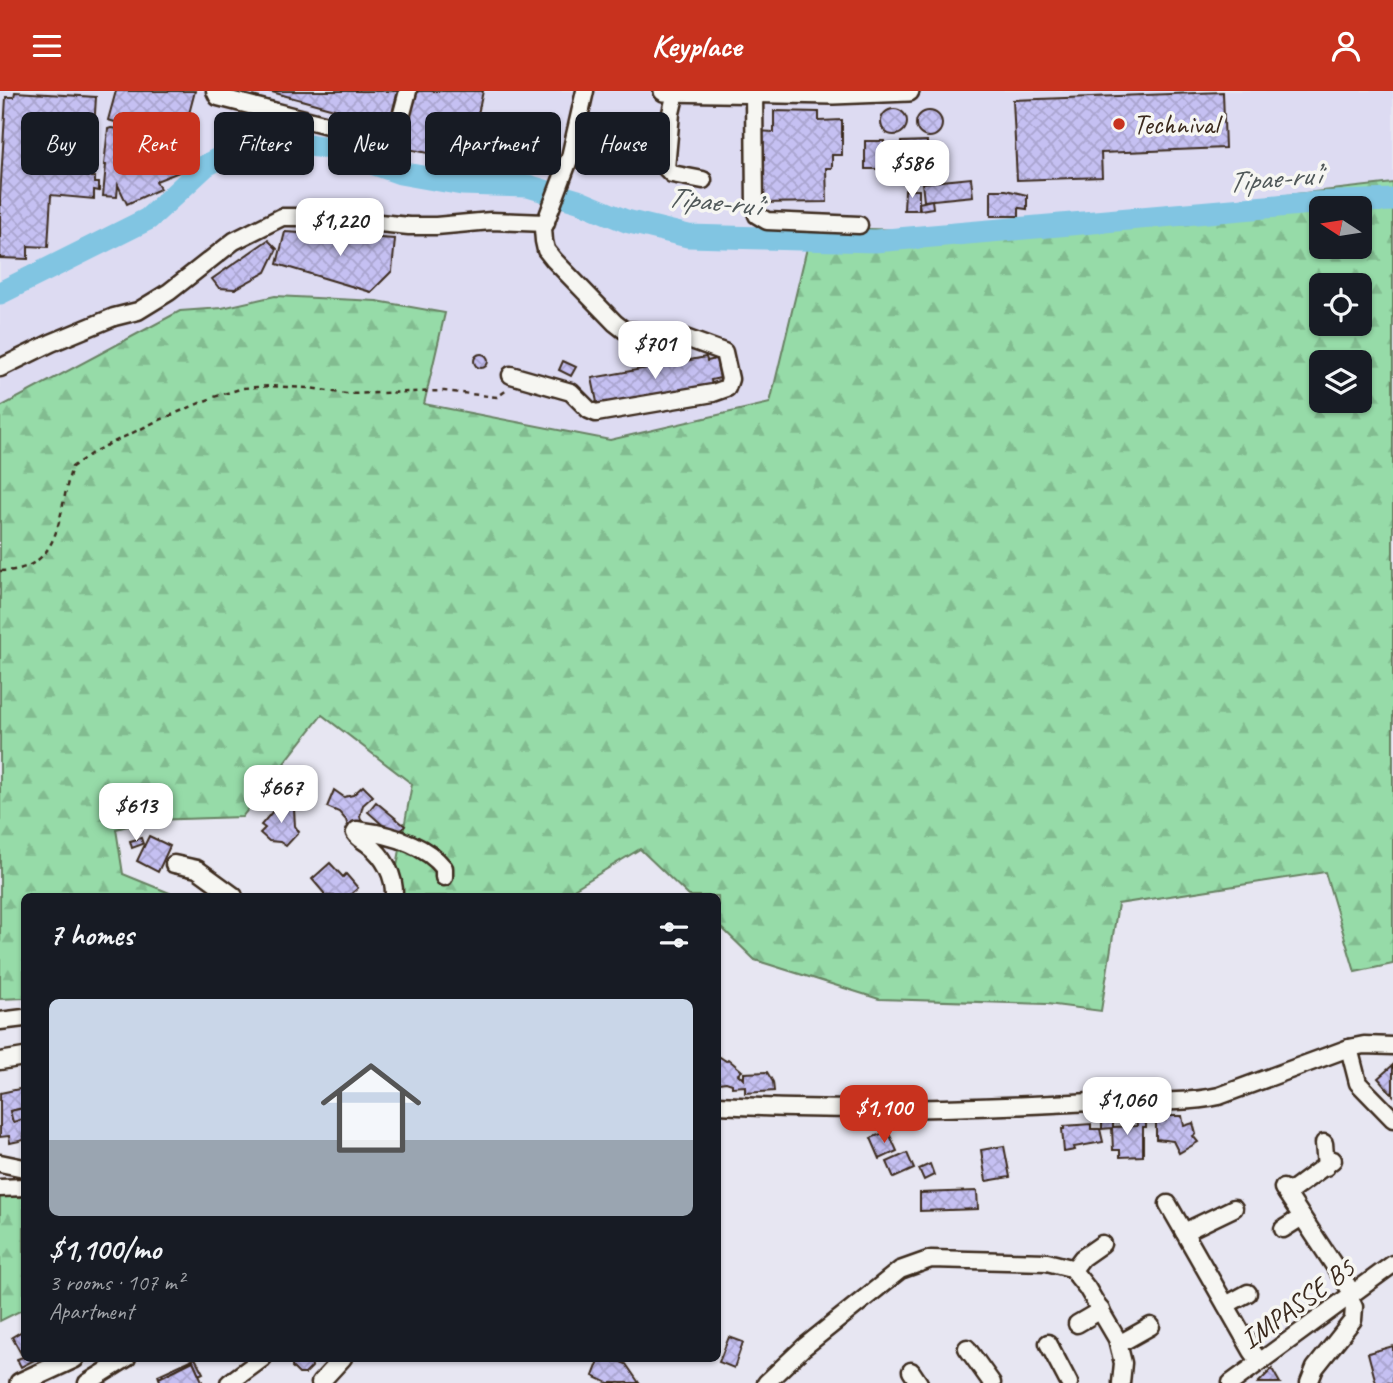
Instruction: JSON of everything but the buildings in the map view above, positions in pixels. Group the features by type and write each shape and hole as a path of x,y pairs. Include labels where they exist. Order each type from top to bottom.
{"main road":[{"path":"670,92 909,91"},
{"path":"20,1383 65,1362"}],"street":[{"path":"215,91 218,97 386,140 396,137 408,91"},
{"path":"511,375 560,387 571,392 589,410 596,413 713,393 727,388 730,379 724,352 680,337 624,330 546,250 543,229 561,186 578,129 585,91"},
{"path":"670,92 671,113 666,168 672,174 703,180"},
{"path":"754,92 757,215 767,221 859,225"},
{"path":"0,368 51,343 114,317 138,311 169,292 234,241 282,217 320,217 409,226 548,218"},
{"path":"394,893 389,870 370,846 358,838 355,833 357,830 373,832 426,849 444,868 444,877"},
{"path":"174,864 197,869 230,893"},
{"path":"0,1021 21,1018"},
{"path":"721,1105 977,1109 1110,1101 1203,1100 1349,1048 1364,1045 1393,1046"},
{"path":"1349,1048 1358,1083 1393,1119"},
{"path":"0,1061 21,1058"},
{"path":"1309,1383 1315,1368 1353,1320 1354,1307 1351,1296 1285,1191 1329,1164 1324,1143"},
{"path":"0,1163 21,1167"},
{"path":"1168,1204 1260,1362"},
{"path":"1184,1232 1234,1208"},
{"path":"1283,1229 1302,1217"},
{"path":"1073,1270 1082,1258 1102,1244"},
{"path":"766,1383 804,1347 900,1270 931,1259 1047,1262 1062,1264 1073,1270 1101,1310 1119,1344 1123,1363 1121,1383"},
{"name":"IMPASSE B5","path":"1231,1383 1393,1264"},
{"path":"1226,1305 1248,1293"},
{"path":"1077,1324 1101,1310"},
{"path":"1119,1344 1151,1326"},
{"path":"1048,1343 1069,1383"},
{"path":"967,1347 992,1383"},
{"path":"88,1383 121,1362"},
{"path":"229,1383 258,1362"},
{"path":"249,1383 261,1362"},
{"path":"320,1383 339,1362"}],"path":[{"path":"0,571 19,571 42,559 55,537 72,467 94,451 214,397 243,388 270,386 310,388 345,394 444,391 497,397 507,389 511,375"}],"shaded area":[{"path":"0,91 1393,91 1393,183 960,232 812,227 770,403 610,440 423,404 275,296 222,308 180,311 0,407"}],"green space":[{"path":"1393,183 1393,964 1355,972 1325,872 1118,904 1101,1011 1047,1004 879,999 755,960 721,927 721,893 686,893 640,849 567,893 396,893 397,866 412,784 322,715 242,817 151,820 116,829 123,874 170,893 21,893 21,998 0,999 0,407 180,311 222,308 275,296 377,301 445,313 424,404 610,440 770,403 812,227 960,232"},
{"path":"0,1197 21,1197 21,1310 0,1321"}],"waterway":[{"name":"Tipae-ru’i","path":"0,293 148,219 205,166 238,148 282,141 329,148 400,173 462,184 528,186 578,201 626,221 688,236 875,241 1312,203 1393,200"}],"place":[{"name":"Technival","path":"1119,124"}]}
